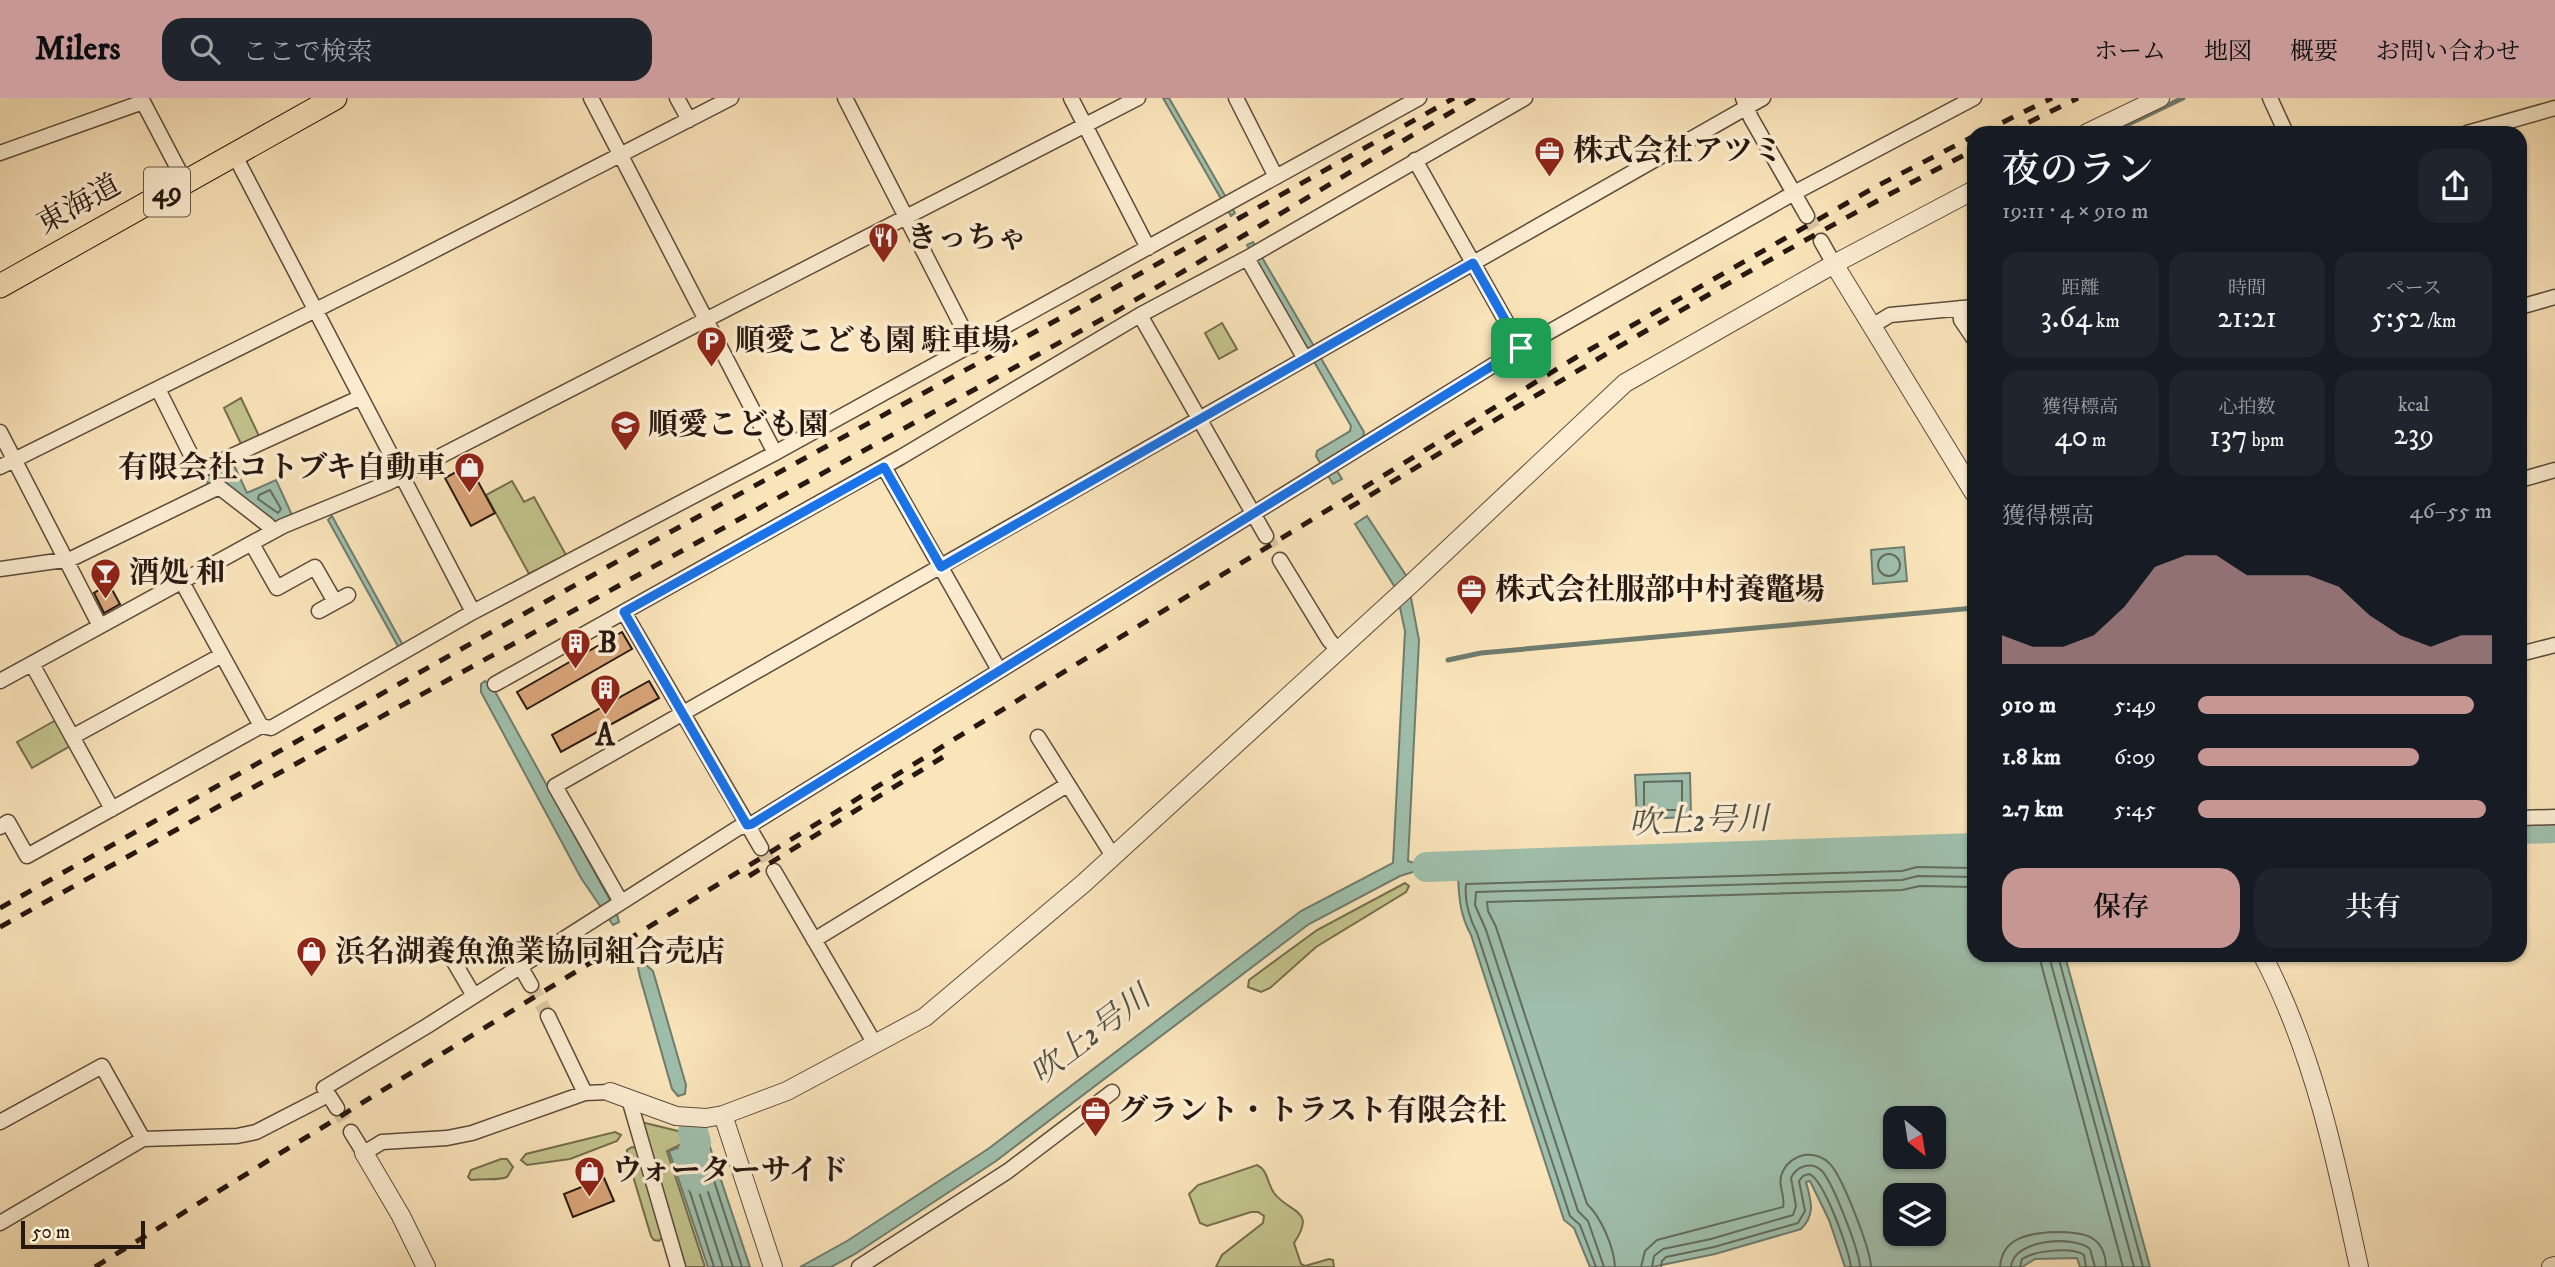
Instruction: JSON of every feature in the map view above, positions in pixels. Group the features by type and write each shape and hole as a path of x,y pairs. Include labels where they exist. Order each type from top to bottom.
{"main road":[{"name":"東海道","path":"0,286 335,98"}],"street":[{"path":"592,98 775,453"},
{"path":"677,98 689,120"},
{"path":"0,467 316,310 731,98"},
{"path":"845,98 972,346"},
{"path":"1071,98 1148,248"},
{"path":"0,681 272,533 402,476 1138,98"},
{"path":"1236,98 1276,177"},
{"path":"0,827 8,822 27,856 261,726 271,727 473,612 972,346 1419,98"},
{"path":"495,684 884,467 1140,315 1253,255 1525,98"},
{"path":"612,907 555,786 1311,356 1745,103 1763,98"},
{"path":"337,1108 324,1087 1252,512 1521,348 1794,193 1974,98"},
{"path":"2102,126 2160,98"},
{"path":"2270,98 2283,126"},
{"path":"0,153 142,100 185,182"},
{"path":"1745,103 1807,216"},
{"path":"2492,126 2555,108"},
{"path":"234,154 473,612"},
{"path":"1415,160 1521,348"},
{"path":"364,1153 382,1142 447,1138 472,1133 585,1093 610,1093 676,1116 706,1118 723,1115 786,1091 925,1017 946,1002 1114,856 1396,598 1625,383 1834,264 1967,194"},
{"path":"1821,241 1967,481"},
{"path":"1253,255 1311,356"},
{"path":"2527,305 2555,297"},
{"path":"1872,326 1890,315 1967,308"},
{"path":"1967,308 1961,320 1967,329"},
{"path":"1140,315 1266,536"},
{"path":"158,389 200,471 361,397"},
{"path":"0,432 100,626"},
{"path":"884,467 999,670"},
{"path":"2527,478 2555,470"},
{"path":"0,569 66,560 219,487 268,525 272,533"},
{"path":"252,544 277,588 315,567 342,599 319,611"},
{"path":"1280,560 1329,640 1338,650"},
{"path":"182,582 261,726"},
{"path":"624,612 761,848"},
{"path":"2527,652 2555,645"},
{"path":"72,737 222,655"},
{"path":"32,664 112,809"},
{"path":"1038,737 1114,856"},
{"path":"814,940 1067,785"},
{"path":"2527,818 2555,817"},
{"path":"774,871 874,1044"},
{"path":"450,956 474,996"},
{"path":"2266,962 2297,1030 2318,1090 2359,1267"},
{"path":"520,966 531,985"},
{"path":"548,1016 585,1093"},
{"path":"0,1122 102,1066 143,1139"},
{"path":"859,1267 1008,1171 1112,1092"},
{"path":"0,1223 143,1139 228,1137 256,1132 328,1095"},
{"path":"628,1099 678,1267"},
{"path":"723,1115 773,1267"},
{"path":"351,1132 401,1216 426,1267"}],"green space":[{"path":"1222,323 1237,349 1219,359 1205,333"},
{"path":"241,398 259,436 241,444 224,408"},
{"path":"512,481 524,502 534,497 566,555 529,574 486,495"},
{"path":"56,720 70,746 32,768 17,742"},
{"path":"1405,883 1409,886 1406,892 1316,947 1270,988 1261,992 1248,987 1249,980 1317,930"},
{"path":"641,1122 678,1131 688,1138 684,1143 667,1151 705,1267 682,1267"},
{"path":"615,1132 621,1135 617,1141 570,1159 527,1165 521,1160 526,1154"},
{"path":"637,1148 663,1237 659,1241 651,1236 627,1156 627,1150"},
{"path":"507,1159 513,1167 507,1177 471,1180 468,1177 471,1170"},
{"path":"1257,1165 1265,1173 1274,1193 1302,1218 1303,1224 1294,1243 1301,1264 1305,1266 1329,1259 1333,1260 1334,1267 1216,1267 1222,1255 1263,1223 1264,1216 1251,1212 1207,1226 1200,1223 1189,1194 1198,1185"}],"water":[{"path":"1163,98 1169,98 1235,213 1231,216"},
{"path":"1253,242 1364,432 1363,438 1329,458 1342,479 1333,484 1316,456 1317,451 1350,431 1351,426 1247,245"},
{"path":"233,463 247,493 276,480 292,515 276,523 222,480 209,486 204,476"},
{"path":"332,516 404,647 400,650 328,520"},
{"path":"1367,516 1407,577 1419,640 1408,861 1414,863 1416,871 1400,876 1309,924 996,1161 855,1254 831,1267 800,1267 847,1241 988,1149 1301,911 1393,863 1405,631 1396,589 1355,524"},
{"path":"1904,547 1907,581 1873,584 1871,550"},
{"path":"485,681 492,686 616,911 619,922 613,925 581,878 481,692 481,684"},
{"path":"1690,773 1691,817 1637,819 1635,775"},
{"path":"1916,860 1967,861 1967,962 2067,962 2150,1267 2080,1267 2077,1258 2035,1259 2022,1267 1845,1267 1829,1220 1810,1181 1806,1182 1811,1201 1810,1213 1801,1229 1715,1254 1652,1267 1590,1267 1574,1228 1564,1220 1464,920 1458,876 1902,864"},
{"path":"645,964 653,971 686,1085 685,1094 678,1096 672,1089 640,977 638,968"},
{"path":"707,1138 750,1267 708,1267 669,1151"}],"building":[{"name":"有限会社コトブキ自動車","path":"469,465 495,513 471,526 445,478"},
{"name":"酒処 和","path":"109,584 120,604 104,613 94,593"},
{"name":"B","path":"622,632 632,649 527,709 517,692"},
{"name":"A","path":"649,681 659,698 561,752 552,735"},
{"name":"ウォーターサイド","path":"604,1178 614,1201 573,1217 564,1194"}],"waterway":[{"path":"2125,126 2183,98"},
{"path":"1448,660 1481,653 1967,609"},
{"name":"吹上2号川","path":"2527,829 2555,828"},
{"name":"吹上2号川","path":"1427,867 1967,848"},
{"path":"693,1132 696,1142 692,1157 699,1179"}],"tunnel":[{"path":"1807,216 1821,241"},
{"path":"1266,536 1280,560"},
{"path":"761,848 774,871"},
{"path":"531,985 548,1016"},
{"path":"337,1108 351,1132"}],"railway":[{"path":"0,908 643,547 1454,98"},
{"path":"0,927 1115,312 1475,98"},
{"path":"1995,126 2052,98"},
{"path":"2021,126 2078,98"},
{"path":"95,1267 1575,358 1877,186 1967,140"},
{"path":"1349,508 1736,279 1967,154"},
{"path":"749,876 943,757"}],"place":[{"name":"株式会社アツミ","path":"1550,178"},
{"name":"きっちゃ","path":"884,265"},
{"name":"順愛こども園 駐車場","path":"712,368"},
{"name":"順愛こども園","path":"625,452"},
{"name":"有限会社コトブキ自動車","path":"469,495"},
{"name":"酒処 和","path":"106,600"},
{"name":"株式会社服部中村養鼈場","path":"1472,617"},
{"name":"B","path":"575,670"},
{"name":"A","path":"605,717"},
{"name":"浜名湖養魚漁業協同組合売店","path":"312,979"},
{"name":"グラント・トラスト有限会社","path":"1095,1138"},
{"name":"ウォーターサイド","path":"589,1198"}],"route":[{"path":"1473,263 1521,348 1252,512 752,824 747,825 624,612 884,467 941,567 1473,263"}]}
